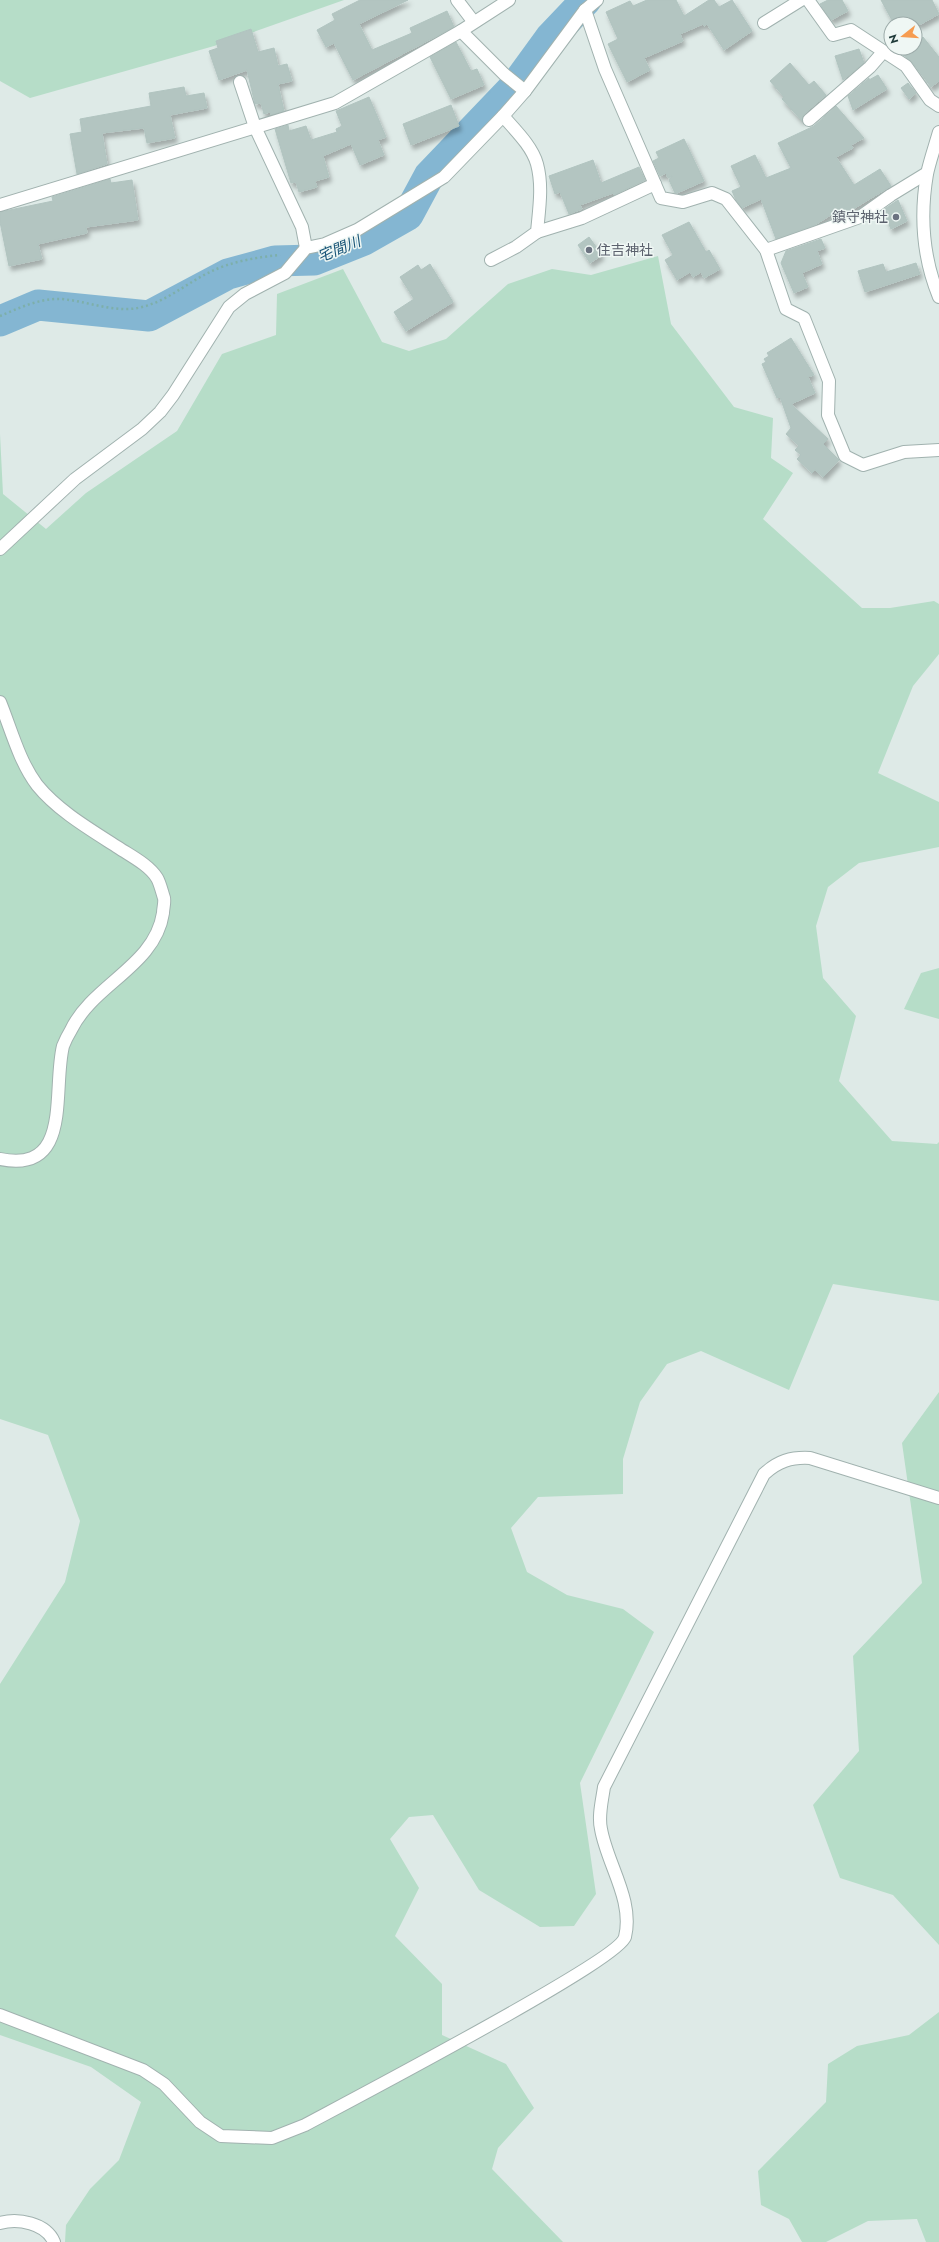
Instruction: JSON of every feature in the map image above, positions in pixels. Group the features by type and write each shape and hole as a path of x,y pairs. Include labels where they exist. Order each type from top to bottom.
{"street":[{"path":"457,0 473,21"},
{"path":"0,205 335,103 461,30 473,21 509,0"},
{"path":"0,549 76,479 160,412 173,395 229,307 245,294 285,273 303,251 325,244 357,230 444,177 503,116 585,10 597,0"},
{"path":"764,23 801,0"},
{"path":"808,0 833,35 851,30 883,52 870,67 809,120"},
{"path":"585,10 605,69 661,198 683,202 712,194 726,199 766,250 786,309 804,318 830,381 828,415 845,456 863,465 904,452 939,450"},
{"path":"461,30 504,74 524,90"},
{"path":"890,56 906,66 930,100 939,106"},
{"path":"240,82 255,127 302,227 303,251"},
{"path":"503,116 523,139 537,163 540,198 537,232"},
{"path":"939,132 927,173 923,227 930,276 939,297"},
{"path":"766,250 860,217 891,195 927,173"},
{"path":"490,260 516,247 537,232 582,218 655,184"},
{"path":"0,702 26,766 38,785 75,819 144,864 157,878 165,900 157,937 142,957 111,982 86,1007 72,1027 63,1045 54,1134 47,1148 33,1159 16,1162 0,1159"},
{"path":"0,2015 142,2070 164,2084 200,2122 221,2136 247,2138 272,2138 305,2125 507,2016 609,1954 624,1939 627,1923 623,1897 607,1853 600,1828 600,1808 604,1787 764,1474 776,1464 794,1457 810,1458 939,1498"},
{"path":"0,2223 24,2222 39,2227 51,2236 54,2242"}],"path":[{"path":"0,316 25,306 46,300 60,299 123,310 142,307 156,302 210,271 233,263 303,251"}],"green space":[{"path":"0,0 344,0 214,46 30,98 0,81"},
{"path":"658,256 671,324 734,407 773,418 771,458 793,473 763,519 862,608 890,608 934,601 939,604 939,654 913,686 878,773 939,802 939,847 859,863 828,887 816,926 823,978 856,1016 839,1081 892,1141 937,1144 939,1142 939,1301 833,1284 789,1390 701,1351 667,1364 640,1402 623,1459 623,1494 538,1497 511,1528 527,1572 567,1595 623,1609 654,1632 580,1783 596,1894 574,1926 540,1927 479,1890 433,1815 409,1817 390,1839 419,1888 395,1936 442,1984 442,2035 506,2064 534,2108 498,2148 492,2169 563,2242 65,2242 66,2225 90,2189 119,2160 141,2102 91,2067 0,2035 0,1684 65,1582 80,1521 48,1435 0,1419 0,434 3,494 46,529 86,493 177,431 222,354 276,335 277,294 343,269 382,342 409,351 446,339 508,284 552,269 591,275"},
{"path":"939,968 939,1019 904,1009 921,973"},
{"path":"939,1392 939,1945 893,1895 840,1878 813,1805 859,1751 853,1656 922,1583 902,1443"},
{"path":"939,2012 939,2242 926,2242 917,2219 868,2221 826,2242 802,2242 789,2219 761,2205 758,2171 826,2102 828,2064 857,2046 909,2035"}],"building":[{"path":"360,0 408,0 359,24 372,50 412,33 410,28 447,11 454,27 353,80 334,43 326,47 317,30 335,20 332,14"},
{"path":"647,0 676,0 684,16 709,0 714,0 719,7 732,0 752,31 724,50 707,24 704,26 703,24 680,34 683,41 644,58 650,70 627,82 608,44 618,39 606,12 630,1 633,6"},
{"path":"828,0 842,0 848,11 831,20 820,4"},
{"path":"881,0 932,0 939,14 923,23 923,16 890,16"},
{"path":"251,29 258,52 274,48 278,66 287,64 292,81 278,84 284,111 271,115 270,112 264,114 261,103 255,104 247,70 219,80 209,51 218,48 216,41"},
{"path":"923,37 939,57 939,81 931,87 912,62 904,56 923,56"},
{"path":"456,42 471,71 477,69 484,85 451,99 430,57"},
{"path":"859,49 864,63 843,80 835,56"},
{"path":"790,63 809,85 814,81 826,95 804,114 802,121 782,99 784,97 770,81"},
{"path":"878,75 887,89 853,110 848,96 869,78 869,80"},
{"path":"908,83 916,93 909,99 901,88"},
{"path":"184,87 186,96 204,93 207,108 170,115 175,138 147,143 144,128 102,133 107,164 77,174 70,134 82,132 80,119 151,106 149,93"},
{"path":"369,97 386,137 378,140 384,155 360,165 351,144 323,156 329,177 315,181 317,187 299,192 296,182 291,183 275,129 288,125 289,131 306,126 311,140 337,132 336,129 342,126 336,111"},
{"path":"451,105 459,126 411,145 403,124"},
{"path":"836,106 864,138 851,145 853,148 836,157 854,185 880,169 891,186 845,214 840,209 815,225 776,239 761,199 742,208 736,200 732,191 741,187 731,166 755,155 766,178 791,168 778,143 814,126"},
{"path":"684,139 704,181 675,193 669,180 672,176 668,178 666,173 660,176 653,161 659,158 656,152"},
{"path":"593,160 601,183 639,167 645,180 614,195 613,193 580,205 582,209 569,214 560,192 555,194 549,176"},
{"path":"110,179 111,183 132,180 138,220 86,227 87,233 38,244 42,259 9,266 0,222 0,212 53,201 52,197"},
{"name":"鎮守神社","path":"898,200 907,221 891,229 883,210"},
{"path":"689,222 706,252 709,250 720,269 704,278 701,272 693,277 690,272 677,280 665,260 673,255 662,235"},
{"name":"住吉神社","path":"589,237 602,255 590,263 578,245"},
{"path":"821,239 825,248 817,251 822,264 802,273 808,287 794,293 781,263 786,251"},
{"path":"916,263 920,274 865,292 858,271 883,264 886,272"},
{"path":"430,264 453,302 406,331 394,312 414,299 400,277 418,265 421,270"},
{"path":"791,338 814,375 808,377 815,393 791,404 828,439 823,444 839,460 823,477 815,470 812,473 797,459 801,455 795,450 799,446 786,434 791,428 780,397 777,398 762,364 766,362 764,359 769,356 767,353"}],"waterway":[{"name":"宅間川","path":"0,321 38,305 149,316 228,274 275,261 314,260 364,240 408,215 429,176 516,85 550,38 586,0"}],"place":[{"name":"鎮守神社","path":"896,217"},
{"name":"住吉神社","path":"589,250"}]}
